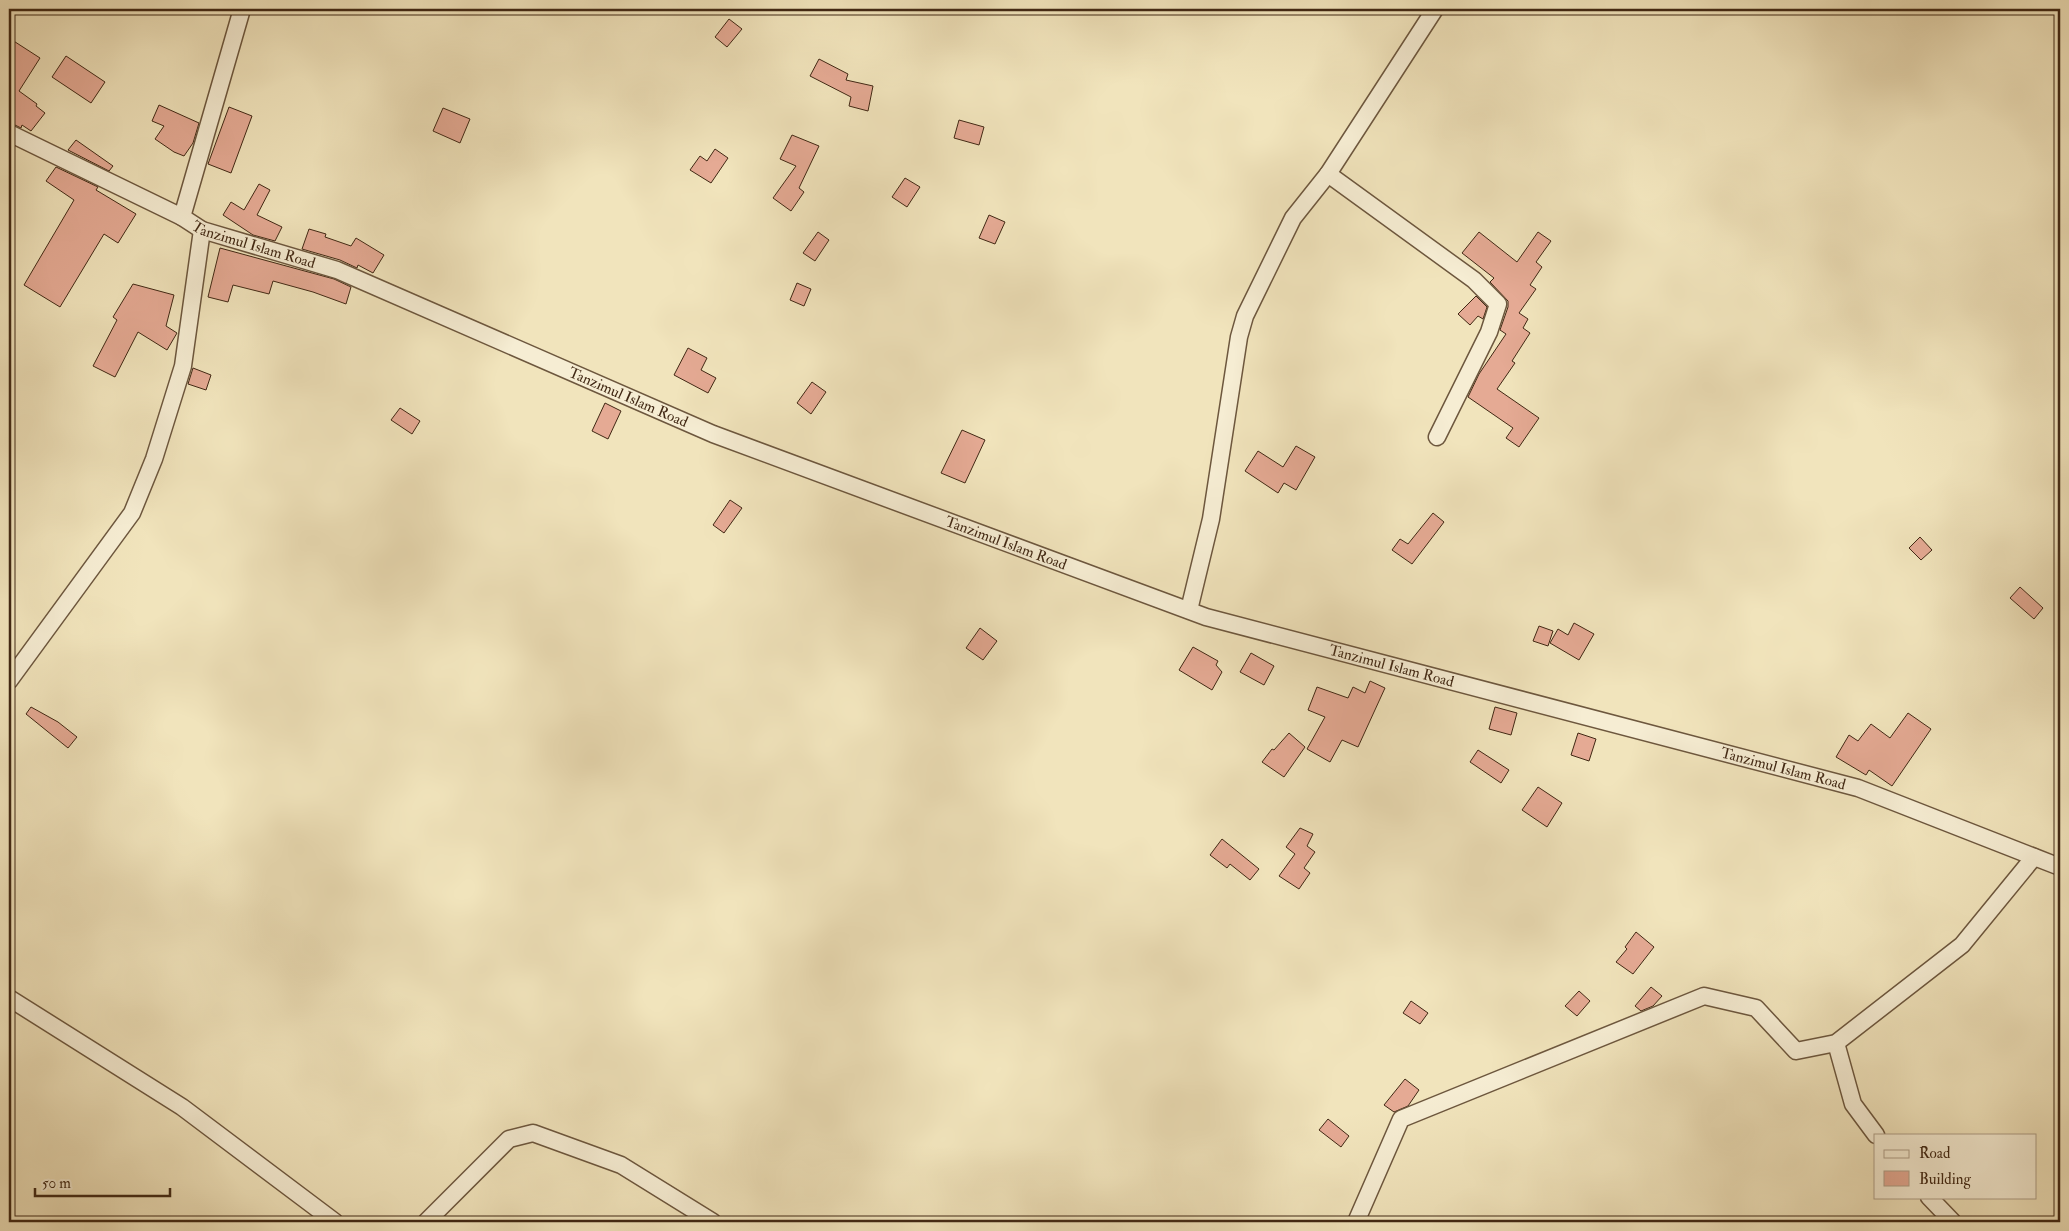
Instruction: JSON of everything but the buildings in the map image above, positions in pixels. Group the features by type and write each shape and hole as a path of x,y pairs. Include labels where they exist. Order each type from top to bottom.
{"street":[{"name":"Tanzimul Islam Road","path":"242,9 182,217 202,230 337,270 713,434 1206,617 1858,788 2060,867"},
{"path":"1189,610 1211,518 1239,337 1245,316 1293,218 1328,174 1435,9"},
{"path":"9,133 182,217"},
{"path":"1328,174 1474,280 1498,304 1490,332 1437,438"},
{"path":"9,681 132,513 154,459 183,366 202,230"},
{"path":"1356,1222 1401,1119 1704,996 1756,1008 1796,1051 1836,1043 1962,945 2034,857"},
{"path":"9,998 182,1107 334,1222"},
{"path":"1836,1043 1853,1104 1875,1134"},
{"path":"426,1222 509,1139 533,1133 621,1165 713,1222"},
{"path":"1930,1198 1954,1222"}]}
